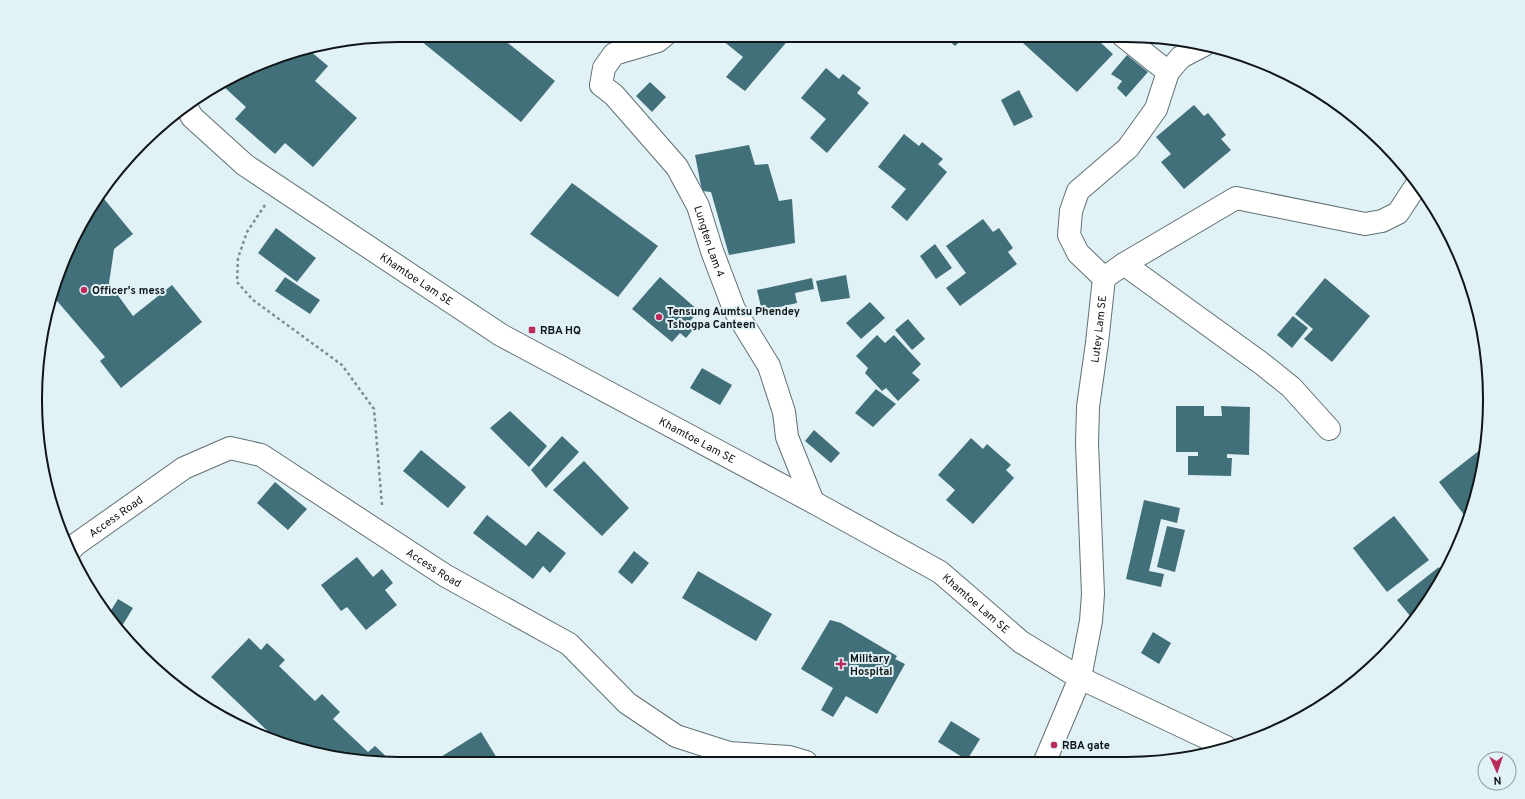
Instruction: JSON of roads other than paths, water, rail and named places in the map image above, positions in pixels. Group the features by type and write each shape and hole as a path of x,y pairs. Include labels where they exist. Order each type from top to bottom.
{"street":[{"name":"Lungten Lam 4","path":"655,42 614,54 604,68 601,85 614,95 659,146 676,167 690,189 698,206 712,251 734,309 769,366 784,412 787,437 813,502"},
{"path":"1131,42 1168,72"},
{"path":"1196,49 1181,57 1168,72 1156,109 1128,148 1078,191 1071,211 1069,235 1078,253 1104,278 1124,264 1236,198 1364,224 1382,221 1398,213 1414,189"},
{"name":"Khamtoe Lam SE","path":"189,111 192,117 245,165 501,335 813,502 940,572 1021,642 1080,678 1220,744"},
{"path":"1124,264 1261,363 1291,387 1328,429"},
{"name":"Lutey Lam SE","path":"1047,757 1080,678 1091,620 1093,594 1087,443 1088,407 1104,278"},
{"name":"Access Road","path":"74,546 184,468 230,448 261,455 446,576 570,644 627,703 676,736 729,753 790,757"}],"place":[{"name":"Officer's mess","path":"84,290"},
{"name":"Tensung Aumtsu Phendey Tshogpa Canteen","path":"659,317"},
{"name":"RBA HQ","path":"532,330"},
{"name":"Military Hospital","path":"841,664"},
{"name":"RBA gate","path":"1054,745"}]}
